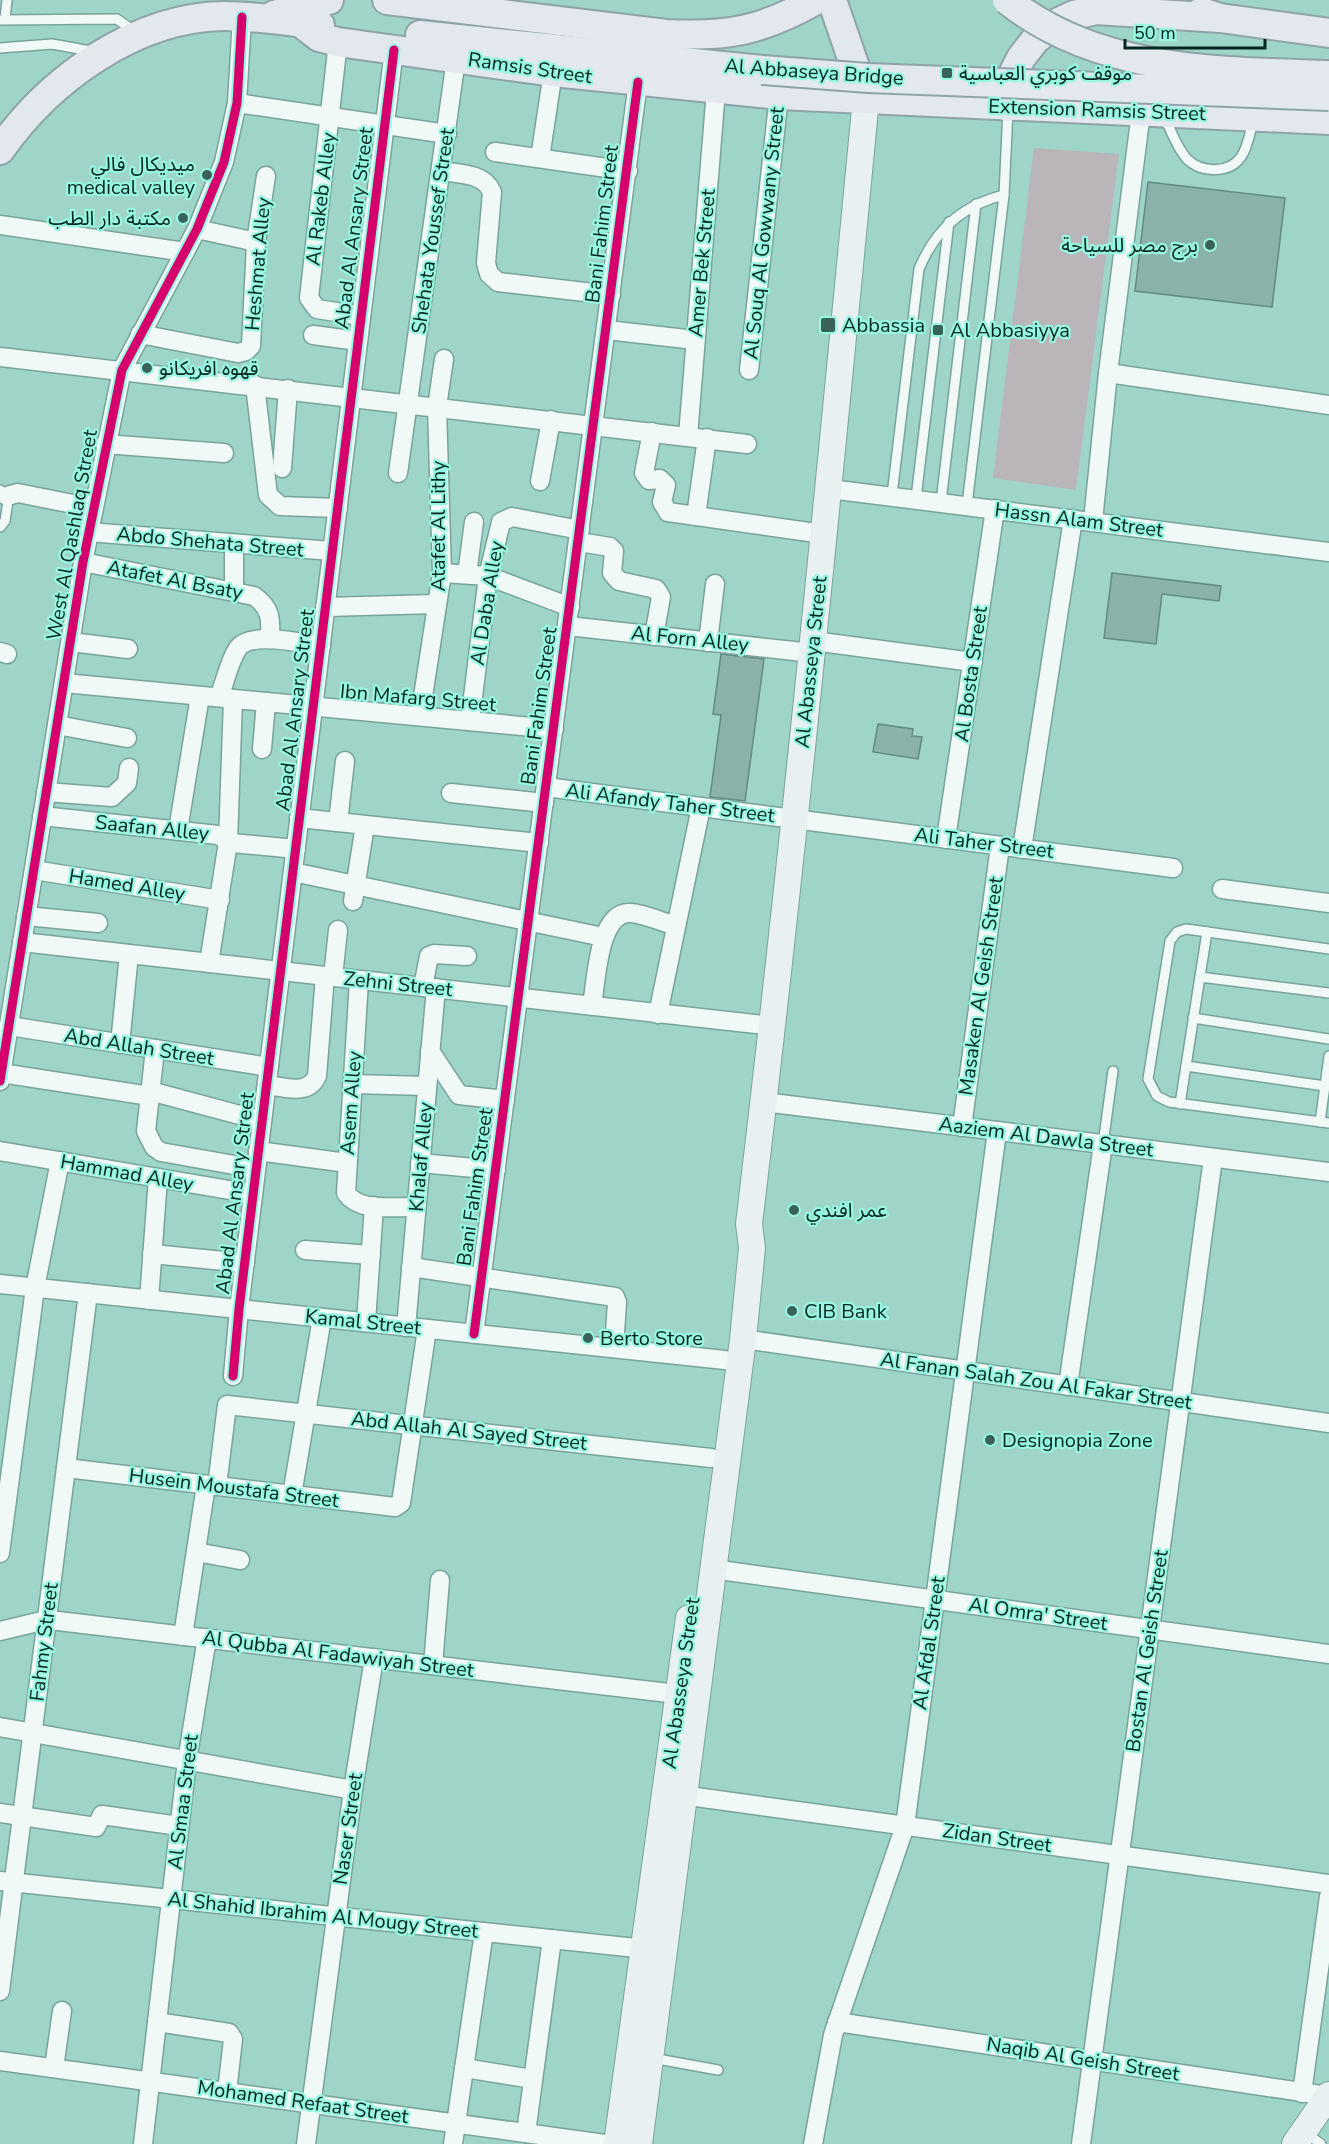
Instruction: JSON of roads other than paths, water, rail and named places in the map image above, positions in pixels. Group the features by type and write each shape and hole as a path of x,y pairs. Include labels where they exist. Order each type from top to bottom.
{"main road":[{"path":"245,12 329,0"},
{"path":"387,0 666,34 710,36 754,29 816,0"},
{"path":"832,0 866,99"},
{"path":"1007,0 1062,35 1118,56 1224,71 1329,75"},
{"path":"1161,0 1220,18"},
{"path":"1008,106 1011,78 1021,58 1035,40 1053,25 1074,15 1096,10 1220,18 1329,33"},
{"name":"Ramsis Street","path":"0,150 20,121 48,93 105,53 139,36 201,18 245,12 301,23 319,37 339,42 456,59 716,90 779,96 866,99"},
{"name":"Al Abbaseya Bridge","path":"301,23 762,70 880,78 1329,96"},
{"name":"Extension Ramsis Street","path":"866,99 1329,120"},
{"name":"Al Abasseya Street","path":"639,2144 651,2057 675,1794 677,1694 741,1246 749,1224 764,1102 823,534 830,489 866,99"},
{"name":"Al Abasseya Street","path":"617,2144 646,1948 675,1794 712,1569 752,1248 749,1224"},
{"path":"1307,2140 1329,2096"}],"street":[{"name":"West Al Qashlaq Street","path":"1,1077 83,562 105,444 122,370 197,229 224,162 237,103 245,12"},
{"name":"Al Rakeb Alley","path":"339,42 309,298 317,309 361,315"},
{"name":"Abad Al Ansary Street","path":"233,1376 257,1160 394,50"},
{"name":"Shehata Youssef Street","path":"398,472 456,59"},
{"path":"540,158 553,72"},
{"name":"Bani Fahim Street","path":"474,1334 638,82"},
{"name":"Amer Bek Street","path":"688,436 716,90"},
{"name":"Al Souq Al Gowwany Street","path":"749,370 779,96"},
{"path":"237,103 447,134"},
{"path":"1093,521 1108,372 1152,112"},
{"path":"495,152 628,171"},
{"path":"441,171 479,177 488,184 492,192 486,263 489,274 498,282 611,295"},
{"name":"Heshmat Alley","path":"140,334 238,353 246,351 251,346 256,242 266,176"},
{"path":"0,225 185,252"},
{"path":"197,229 256,242"},
{"path":"607,330 695,340"},
{"path":"313,335 358,341"},
{"path":"0,357 747,444"},
{"name":"Atafet Al Lithy","path":"420,716 442,573 438,407 444,359"},
{"path":"1108,372 1329,405"},
{"path":"255,385 268,495 280,506 338,508"},
{"path":"282,468 288,389"},
{"path":"540,481 551,420"},
{"path":"652,432 644,472 645,477 649,480 660,479 666,485 662,502 668,512 823,534"},
{"path":"696,516 707,438"},
{"path":"105,444 224,453"},
{"name":"Hassn Alam Street","path":"830,489 916,498 1329,552"},
{"path":"3,493 18,493 93,508"},
{"name":"Al Bosta Street","path":"946,839 995,509"},
{"name":"Al Daba Alley","path":"470,721 488,576 501,522 512,517 579,536"},
{"path":"1022,849 1072,519"},
{"path":"467,574 474,522"},
{"name":"Abdo Shehata Street","path":"88,532 332,551"},
{"path":"579,536 610,547 614,551 612,573 619,581 656,588 659,592 661,597 654,636"},
{"path":"234,543 234,592"},
{"name":"Atafet Al Bsaty","path":"83,562 254,596 265,604 271,617 270,639"},
{"path":"442,573 488,576 570,607"},
{"path":"708,642 715,584"},
{"path":"325,607 437,604"},
{"name":"Al Forn Alley","path":"568,626 708,642 813,647 973,662"},
{"path":"209,963 228,842 226,698 238,648 248,640 270,639 321,646"},
{"path":"71,642 128,649"},
{"name":"Ibn Mafarg Street","path":"64,682 554,729"},
{"path":"178,830 200,696"},
{"path":"262,748 266,702"},
{"path":"57,725 127,738"},
{"path":"338,822 345,761"},
{"path":"46,792 112,797 127,783 129,768"},
{"name":"Ali Afandy Taher Street","path":"451,793 545,795 701,807 794,819"},
{"path":"658,1014 701,807"},
{"name":"Saafan Alley","path":"42,816 218,835 228,842 296,849"},
{"path":"299,818 539,843"},
{"name":"Ali Taher Street","path":"794,819 1173,867"},
{"path":"354,893 365,825"},
{"name":"Masaken Al Geish Street","path":"962,1127 1000,846"},
{"name":"Hamed Alley","path":"34,870 220,900"},
{"path":"293,872 354,893 529,920 603,937"},
{"path":"1222,889 1329,903"},
{"path":"592,1006 603,937 608,926 617,917 629,913 676,927"},
{"path":"26,916 98,923"},
{"path":"329,977 338,930"},
{"name":"Zehni Street","path":"22,942 773,1026"},
{"path":"120,1044 129,954"},
{"name":"Khalaf Alley","path":"406,1326 430,1051 429,956 434,954 467,956"},
{"name":"Abd Allah Street","path":"9,1026 155,1049 268,1076 303,1089 314,1082 317,1076 329,977"},
{"name":"Asem Alley","path":"359,980 346,1193 351,1201 361,1206 416,1207"},
{"path":"155,1049 146,1131 154,1147 161,1152 257,1160 347,1163"},
{"path":"430,1051 459,1095 505,1100"},
{"path":"1,1077 150,1093 262,1121"},
{"path":"352,1084 427,1086"},
{"name":"Aaziem Al Dawla Street","path":"764,1102 1329,1172"},
{"name":"Al Afdal Street","path":"813,2144 826,2062 837,2022 904,1826 997,1131"},
{"path":"1068,1386 1103,1144"},
{"name":"Hammad Alley","path":"0,1151 253,1194"},
{"name":"Bostan Al Geish Street","path":"1081,2144 1213,1158"},
{"path":"0,1553 35,1288 60,1161"},
{"path":"420,1163 496,1170"},
{"path":"149,1300 158,1178"},
{"path":"366,1322 374,1206"},
{"path":"305,1250 371,1255"},
{"path":"153,1254 245,1263"},
{"path":"411,1267 615,1297 614,1348"},
{"name":"Kamal Street","path":"0,1284 725,1360"},
{"name":"Fahmy Street","path":"0,1991 7,1882 22,1817 88,1293"},
{"path":"292,1495 322,1318"},
{"path":"412,1425 427,1329"},
{"name":"Al Fanan Salah Zou Al Fakar Street","path":"742,1339 1329,1423"},
{"name":"Abd Allah Al Sayed Street","path":"212,1485 227,1405 711,1458"},
{"name":"Husein Moustafa Street","path":"66,1468 389,1507 401,1503 412,1425"},
{"path":"183,1636 196,1552 212,1485"},
{"path":"196,1552 240,1560"},
{"name":"Al Omra' Street","path":"712,1569 1329,1654"},
{"path":"433,1665 440,1580"},
{"name":"Al Qubba Al Fadawiyah Street","path":"0,1631 46,1620 677,1694"},
{"name":"Al Smaa Street","path":"143,2144 187,1761 207,1638"},
{"name":"Naser Street","path":"306,2144 353,1790 374,1658"},
{"path":"0,1727 353,1790"},
{"name":"Zidan Street","path":"675,1794 1329,1884"},
{"path":"0,1813 96,1827 100,1815 179,1826"},
{"name":"Al Shahid Ibrahim Al Mougy Street","path":"7,1882 646,1948"},
{"path":"1302,2093 1329,1896"},
{"path":"453,2144 484,1932"},
{"path":"535,2137 533,2079 552,1939"},
{"path":"54,2068 62,2011"},
{"path":"157,2022 229,2033 234,2039 227,2092"},
{"name":"Naqib Al Geish Street","path":"837,2022 1329,2096"},
{"name":"Mohamed Refaat Street","path":"0,2061 456,2123 535,2137 605,2144"},
{"path":"464,2068 533,2079"}],"lane":[{"path":"8,0 2,20 117,19 129,25 139,36"},
{"path":"0,48 52,44 105,53"},
{"path":"967,505 1004,195 1008,106"},
{"path":"1152,112 1186,158 1204,168 1214,170 1234,164 1241,157 1255,117"},
{"path":"892,495 915,287 926,251 949,222 976,204 1004,195"},
{"path":"941,502 976,204"},
{"path":"916,498 949,222"},
{"path":"0,527 5,521 3,493"},
{"path":"1329,949 1181,930 1170,941 1148,1079 1152,1091 1163,1100 1325,1123 1325,1086 1329,1056"},
{"path":"1180,1104 1207,932"},
{"path":"1200,976 1329,993"},
{"path":"1193,1018 1329,1039"},
{"path":"1186,1066 1325,1086"},
{"path":"1103,1144 1113,1071"},
{"path":"651,2057 718,2070"}],"place":[{"name":"موقف كوبري العباسية","path":"947,73"},
{"name":"ميديكال فالي medical valley","path":"207,175"},
{"name":"مكتبة دار الطب","path":"183,218"},
{"name":"برج مصر للسياحة","path":"1210,245"},
{"name":"Abbassia","path":"828,325"},
{"name":"Al Abbasiyya","path":"938,330"},
{"name":"قهوه افريكانو","path":"147,368"},
{"name":"عمر افندي","path":"794,1210"},
{"name":"CIB Bank","path":"792,1311"},
{"name":"Berto Store","path":"588,1338"},
{"name":"Designopia Zone","path":"990,1440"}]}
